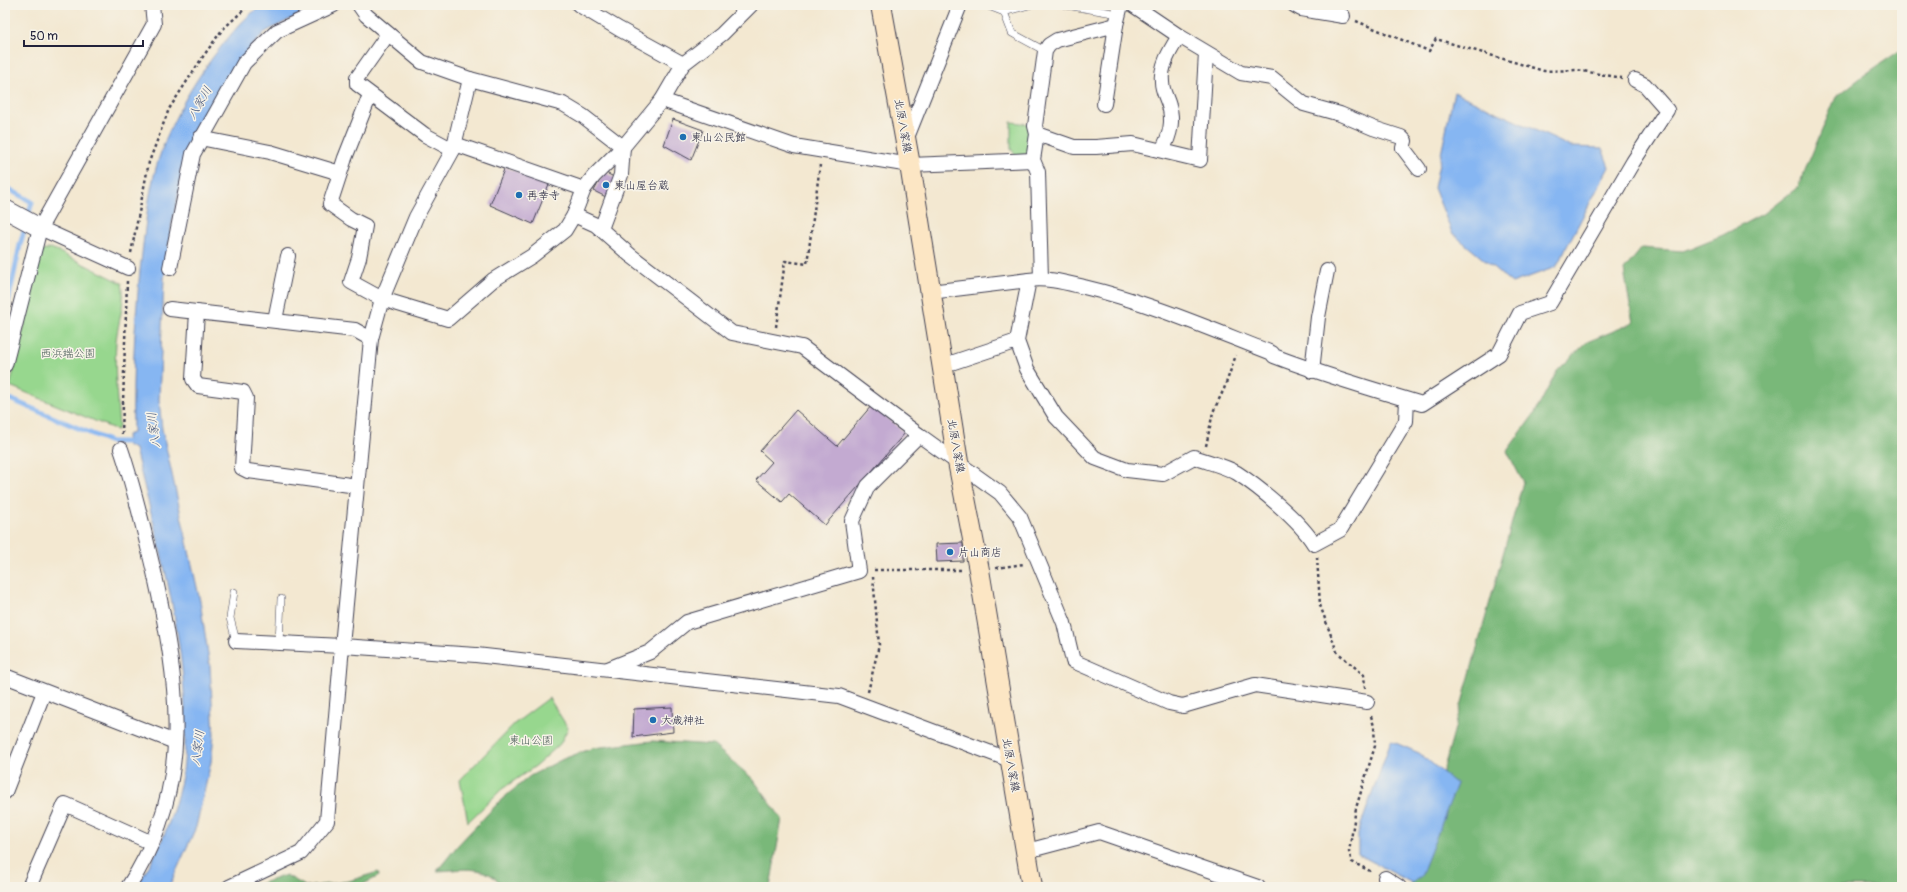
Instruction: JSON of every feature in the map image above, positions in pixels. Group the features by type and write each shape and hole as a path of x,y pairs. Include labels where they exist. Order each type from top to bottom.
{"main road":[{"name":"北原八家線","path":"881,5 906,141 958,462 979,570 1032,887"}],"street":[{"path":"5,364 7,344 40,228 154,24 152,5"},
{"path":"170,268 193,154 200,138 244,62 277,30 334,5"},
{"path":"359,5 366,15 388,34 409,49 422,62 470,79 563,104 583,116 623,147"},
{"path":"579,5 597,10 683,64"},
{"path":"370,95 340,173 330,204 351,220 365,226 359,258 351,282 382,299 448,319 493,280 532,256 565,230 574,215 584,190 594,176 623,147 662,100 683,64 722,34 751,5"},
{"path":"906,141 960,5"},
{"path":"1133,5 1179,36 1241,73 1272,78 1304,104 1340,114 1373,128 1401,137 1405,141 1403,148 1419,169"},
{"path":"1294,5 1301,9 1343,16"},
{"path":"1119,14 1057,40 1049,45 1045,50 1034,126 1037,134 1033,160 1038,172 1035,280 1017,341 1027,369 1056,417 1095,458 1127,470 1163,474 1194,457 1236,473 1272,500 1309,536 1314,544 1340,530 1406,421 1408,400"},
{"path":"1104,104 1119,14"},
{"path":"388,34 357,78 357,84 370,95 425,135 454,147 584,190"},
{"path":"1162,150 1171,128 1169,106 1161,81 1164,66 1179,36"},
{"path":"1037,134 1074,147 1133,144 1200,160 1206,53"},
{"path":"229,887 301,853 328,821 342,646 371,338 382,299 416,217 454,147 470,79"},
{"path":"930,292 1035,280 1069,283 1121,296 1241,341 1312,371 1422,404 1499,354 1520,313 1550,303 1633,162 1667,110 1646,86 1636,80"},
{"path":"662,100 794,146 822,151 910,165 1033,160"},
{"path":"200,138 270,152 340,173"},
{"path":"601,229 621,175 623,147"},
{"path":"5,209 40,228 128,268"},
{"path":"574,215 596,225 630,256 732,333 802,347 919,435 1000,493 1020,517 1064,623 1073,661 1169,703 1183,706 1255,685 1367,702"},
{"path":"275,320 288,256"},
{"path":"1312,371 1318,317 1327,271"},
{"path":"170,309 355,330 371,338"},
{"path":"197,312 193,379 198,386 243,392 246,398 242,468 248,471 357,486"},
{"path":"942,366 1017,341"},
{"path":"606,669 650,652 687,622 859,571 852,521 868,486 919,435"},
{"path":"121,449 135,489 159,596 174,681 176,711 175,742 168,801 142,866 128,887"},
{"path":"236,641 476,655 839,696 1010,760"},
{"path":"5,676 175,742"},
{"path":"5,792 44,692"},
{"path":"29,887 66,804 152,843"},
{"path":"1027,851 1099,832 1258,887"},
{"path":"1385,878 1399,887"}],"lane":[{"path":"986,5 1004,12 1029,5"},
{"path":"1066,5 1119,14"},
{"path":"1004,12 1012,33 1045,50"},
{"path":"234,592 230,618 236,641"},
{"path":"279,643 281,599"}],"path":[{"path":"122,426 128,268 149,162 169,109 222,30 249,5"},
{"path":"1343,16 1429,51 1436,39 1544,71 1578,70 1636,80"},
{"path":"774,341 785,261 807,264 822,151"},
{"path":"1203,460 1213,412 1224,389 1241,341"},
{"path":"1314,544 1318,562 1320,605 1337,652 1364,675 1367,702 1374,726 1375,746 1356,808 1349,852 1352,862 1385,878"},
{"path":"865,705 879,645 873,570 979,570 1039,563"}],"green space":[{"path":"1902,49 1902,887 1411,887 1523,482 1507,451 1535,413 1557,371 1587,342 1633,323 1624,270 1642,248 1683,251 1723,235 1766,212 1798,187 1836,97"},
{"path":"1011,122 1030,124 1031,152 1017,157 1011,149"},
{"name":"西浜端公園","path":"51,248 122,283 123,297 115,352 119,427 117,430 10,386 42,251"},
{"name":"東山公園","path":"549,698 568,728 560,744 537,765 502,789 468,822 460,780 514,724"},
{"path":"652,741 713,745 753,779 782,819 770,887 503,887 497,879 482,871 465,869 437,871 458,845 501,800 530,776 563,759 593,748"},
{"path":"378,872 379,876 358,887 307,887 349,881"},
{"path":"286,875 307,887 251,887"}],"water":[{"name":"八家川","path":"263,5 318,5 265,32 246,53 223,87 191,142 172,222 164,279 159,400 162,429 200,601 210,667 214,735 211,762 196,827 169,887 136,887 152,861 170,820 182,776 185,743 183,677 179,644 167,578 135,449 128,446 127,435 133,433 133,386 136,316 147,216 154,177 161,152 182,105 200,75 225,42 245,19"},
{"path":"1454,92 1571,147 1602,148 1609,167 1556,267 1512,283 1452,233 1434,188"},
{"path":"1391,741 1419,753 1457,784 1421,876 1412,883 1358,854 1358,833"}],"building":[{"name":"東山公民館","path":"673,119 703,130 691,160 664,145"},
{"name":"再幸寺","path":"505,167 549,184 533,224 490,205"},
{"name":"東山屋台蔵","path":"604,172 618,179 608,198 594,191"},
{"path":"872,405 905,433 825,525 789,494 782,502 756,480 772,462 760,451 796,410 837,446"},
{"name":"片山商店","path":"963,543 963,561 937,562 936,544"},
{"name":"大歳神社","path":"672,707 673,732 633,737 634,709"}],"waterway":[{"path":"5,187 32,202 20,245 5,317"},
{"path":"5,397 111,442 133,442"}],"place":[{"name":"東山公民館","path":"683,137"},
{"name":"東山屋台蔵","path":"606,185"},
{"name":"再幸寺","path":"519,195"},
{"name":"片山商店","path":"950,552"},
{"name":"大歳神社","path":"653,720"}]}
